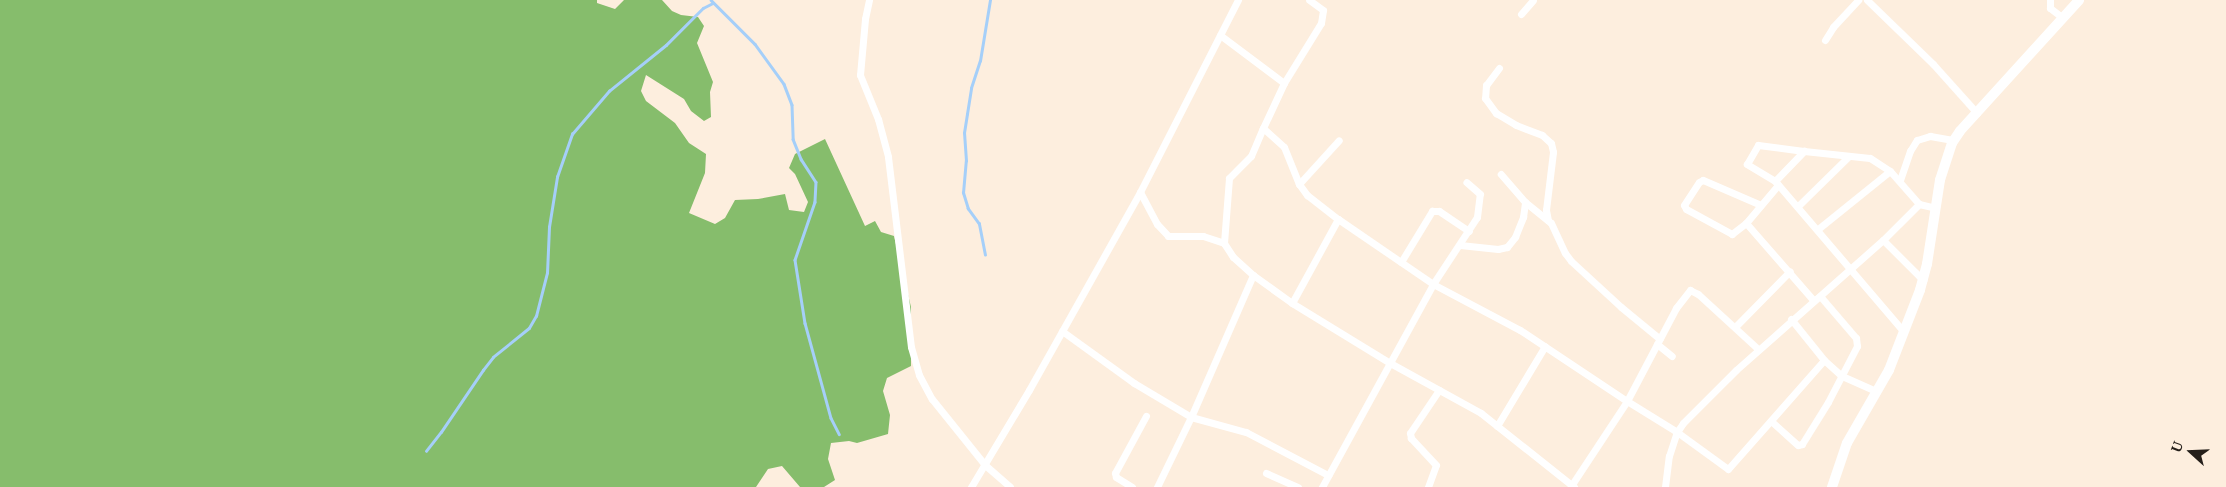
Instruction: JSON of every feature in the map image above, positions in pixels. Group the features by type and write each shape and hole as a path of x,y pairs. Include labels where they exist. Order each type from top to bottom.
{"street":[{"path":"869,0 865,18 860,75 878,119 888,157 911,347 919,375 932,399 984,464 1010,487"},
{"path":"971,487 1140,192 1238,0"},
{"path":"1309,0 1323,10 1321,23 1284,83 1251,156 1230,176 1224,243 1233,257 1252,275 1292,303 1390,363 1481,413 1572,486 1628,401 1676,308 1690,290 1698,294 1758,350"},
{"path":"1825,40 1833,27 1858,0"},
{"path":"1867,0 1945,76 1977,113"},
{"path":"2050,0 2050,8 2063,18"},
{"path":"1832,487 1847,443 1889,370 1923,280 1929,257 1946,156 1953,140 2079,0"},
{"path":"1521,14 1531,1"},
{"path":"1220,35 1284,83"},
{"path":"1499,68 1486,85 1485,98 1496,113 1516,125 1542,135 1551,143 1553,152 1546,210 1548,220"},
{"path":"1263,128 1286,151 1299,184 1308,195 1338,219 1432,284 1520,330 1677,432 1728,469 1824,360"},
{"path":"1900,180 1910,151 1917,140 1930,136 1953,140"},
{"path":"1299,184 1339,140"},
{"path":"1904,332 1777,183 1746,164 1757,145 1762,144 1877,160 1900,180 1919,204 1936,208"},
{"path":"1761,205 1703,180 1700,181 1684,204 1686,209 1732,234 1746,223 1761,205 1777,183 1804,151"},
{"path":"1798,206 1849,156"},
{"path":"1818,229 1890,171"},
{"path":"1502,174 1525,202 1548,220 1556,230 1564,253 1571,261 1672,356"},
{"path":"1322,487 1432,284 1477,217 1481,201 1480,194 1466,182"},
{"path":"1140,192 1158,224 1168,236 1203,236 1224,243"},
{"path":"1460,245 1487,248 1507,247 1515,236 1523,217 1525,202"},
{"path":"1665,487 1669,456 1677,432 1683,423 1758,350 1883,240 1919,204"},
{"path":"1401,262 1432,211 1439,211 1469,231"},
{"path":"1292,303 1338,219"},
{"path":"1746,223 1790,272 1857,341 1842,376 1801,445 1798,445 1771,421"},
{"path":"1883,240 1923,280"},
{"path":"1735,327 1790,272"},
{"path":"1157,487 1191,417 1252,275"},
{"path":"1791,320 1824,360 1842,376 1876,391"},
{"path":"1062,330 1126,377 1191,417 1246,432 1328,475"},
{"path":"1498,426 1544,346"},
{"path":"1428,487 1436,465 1411,438 1410,433 1439,390"},
{"path":"1132,487 1116,477 1114,473 1146,416"},
{"path":"1266,473 1298,487"}],"green space":[{"path":"0,0 597,0 597,3 615,9 624,0 662,0 672,11 681,15 698,17 704,26 697,43 713,82 710,92 711,117 704,121 691,111 684,99 646,75 641,91 646,101 675,123 689,143 706,154 705,173 689,213 715,224 725,218 735,200 758,199 785,194 789,210 804,212 808,202 795,174 789,168 795,154 825,139 865,226 875,221 881,232 894,236 911,307 911,366 887,378 883,391 890,415 888,434 857,443 849,441 831,443 828,459 835,480 824,487 800,487 782,466 768,469 756,487 0,487"}],"waterway":[{"path":"711,0 755,44 784,84 792,105 793,139 801,159 816,182 815,202 795,260 805,323 831,418 839,434"},
{"path":"985,255 979,224 968,209 963,193 966,161 964,133 971,88 980,61 990,0"},
{"path":"426,451 493,357 529,328 536,316 547,273 549,227 557,177 572,134 609,91 666,45 703,8 713,3"}]}
